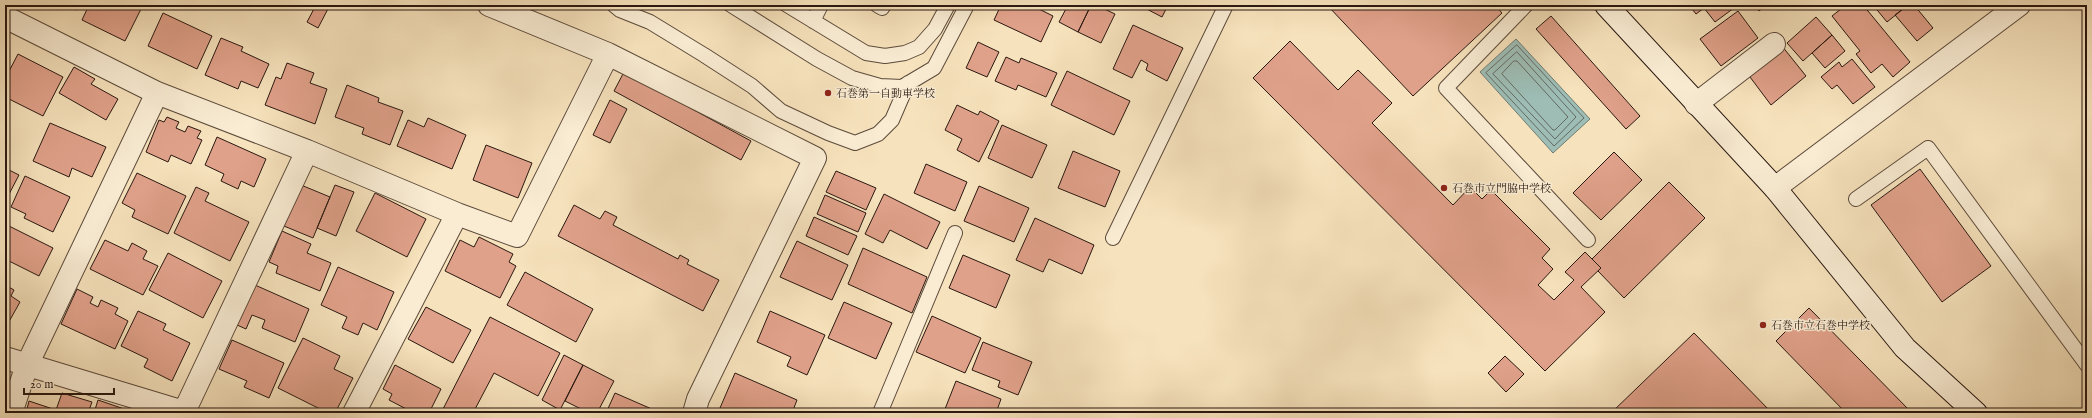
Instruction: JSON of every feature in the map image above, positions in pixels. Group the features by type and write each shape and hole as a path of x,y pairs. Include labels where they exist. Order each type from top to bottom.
{"street":[{"path":"489,5 608,54 815,158 698,400 694,413"},
{"path":"1606,5 1774,188 1904,348 1976,413"},
{"path":"1774,188 2019,5"},
{"path":"7,23 157,93 307,151 457,214 517,236 608,54"},
{"path":"1696,104 1774,44"},
{"path":"11,413 27,366 157,93"},
{"path":"5,358 27,366 186,412 307,151"},
{"path":"354,413 457,214"}],"lane":[{"path":"614,5 620,10 650,22 704,55 752,86 782,111 828,133 856,143 878,134 892,120 908,83"},
{"path":"731,5 817,59 852,78 880,86 902,87 934,68 967,5"},
{"path":"787,5 866,53 885,56 905,53 919,46 936,29 948,5"},
{"path":"813,21 821,5"},
{"path":"877,5 882,8 884,5"},
{"path":"1113,238 1226,5"},
{"path":"1526,5 1446,88 1588,240"},
{"path":"1856,199 1928,148 2087,365"},
{"path":"880,413 955,233"}],"water":[{"path":"1516,39 1590,119 1553,153 1480,72"}],"building":[{"path":"65,5 79,5 77,10"},
{"path":"89,5 143,5 125,41 82,20"},
{"path":"316,5 330,5 318,28 307,22"},
{"path":"1001,5 1031,5 1053,16 1041,42 994,20"},
{"path":"1068,5 1091,5 1078,32 1059,22"},
{"path":"1091,5 1096,5 1115,14 1101,43 1078,32"},
{"path":"1128,5 1136,5 1134,9"},
{"path":"1139,5 1168,5 1162,17"},
{"path":"1327,5 1495,5 1502,13 1413,96"},
{"path":"1689,5 1738,5 1715,22 1704,8 1696,14"},
{"path":"1754,5 1766,5 1759,11"},
{"path":"1846,5 1863,5 1910,62 1893,77 1882,64 1871,73 1856,54 1860,51 1832,16"},
{"path":"1873,5 1908,5 1887,22"},
{"path":"1908,5 1914,5 1933,28 1917,41 1895,15"},
{"path":"1738,11 1758,38 1721,66 1700,39"},
{"path":"163,13 212,36 197,69 148,46"},
{"path":"1551,16 1640,116 1626,129 1536,29"},
{"path":"1816,17 1832,35 1803,61 1787,43"},
{"path":"1133,25 1183,48 1167,81 1146,70 1148,64 1141,60 1132,78 1113,69"},
{"path":"1832,35 1845,51 1825,68 1812,53"},
{"path":"221,38 243,47 241,51 269,64 258,88 241,81 238,89 205,75"},
{"path":"1290,41 1338,90 1358,70 1392,103 1372,123 1453,205 1470,187 1482,199 1491,190 1550,249 1542,258 1553,269 1538,285 1554,300 1574,280 1565,272 1585,252 1601,268 1581,287 1605,312 1545,371 1253,78"},
{"path":"978,42 999,52 987,77 966,68"},
{"path":"1782,46 1806,76 1771,105 1747,73"},
{"path":"18,54 63,77 43,116 5,97 5,79"},
{"path":"1006,57 1019,63 1021,58 1057,73 1046,97 1018,85 1016,90 995,81"},
{"path":"1852,59 1875,87 1853,104 1837,85 1832,89 1821,77 1839,62 1842,67"},
{"path":"287,63 314,73 310,83 327,89 315,124 265,105 276,77 281,79"},
{"path":"74,67 95,79 91,84 118,99 106,120 59,93"},
{"path":"1067,71 1130,101 1114,135 1051,105"},
{"path":"624,72 751,141 741,160 614,91"},
{"path":"347,85 379,98 378,102 403,111 390,145 362,134 364,128 335,117"},
{"path":"610,100 627,109 610,143 593,135"},
{"path":"957,105 978,115 980,111 999,121 979,162 957,150 962,139 945,130"},
{"path":"167,117 179,122 176,128 185,132 188,126 201,131 197,138 202,140 191,164 171,155 168,162 146,152 159,120 164,122"},
{"path":"428,118 466,135 452,169 397,146 408,120 424,127"},
{"path":"50,123 106,147 92,177 72,168 69,177 33,161"},
{"path":"1002,125 1047,145 1032,178 988,158"},
{"path":"217,137 266,159 254,187 241,181 238,189 221,181 224,174 205,165"},
{"path":"486,145 532,163 518,198 473,180"},
{"path":"1073,151 1120,171 1105,207 1058,188"},
{"path":"1614,152 1642,180 1601,220 1573,193"},
{"path":"926,164 967,182 955,211 914,193"},
{"path":"5,168 19,175 7,198 5,198"},
{"path":"1920,169 1991,266 1942,302 1871,205"},
{"path":"836,171 876,188 866,210 826,192"},
{"path":"137,173 186,196 168,234 132,217 135,210 122,203"},
{"path":"25,176 70,197 53,232 24,218 26,214 11,207"},
{"path":"1669,182 1705,218 1624,298 1598,271 1601,268 1592,259"},
{"path":"301,185 330,197 313,238 284,226"},
{"path":"335,185 354,192 336,236 317,228"},
{"path":"979,186 1029,208 1014,242 964,221"},
{"path":"196,187 209,193 205,201 249,222 230,261 174,233"},
{"path":"375,193 426,219 407,257 356,231"},
{"path":"884,194 940,222 927,249 890,230 883,243 865,234"},
{"path":"825,195 866,213 858,232 817,214"},
{"path":"574,205 600,219 605,211 617,217 613,225 678,259 680,255 689,260 687,264 719,280 703,311 558,236"},
{"path":"814,217 857,236 848,255 806,236"},
{"path":"1035,218 1094,245 1082,274 1049,259 1043,272 1016,260"},
{"path":"5,224 53,248 39,276 5,259"},
{"path":"282,231 311,244 307,253 331,263 320,291 276,273 278,266 269,262"},
{"path":"479,237 513,254 509,262 516,266 500,298 445,271 460,240 474,247"},
{"path":"105,240 128,251 132,243 147,251 143,259 158,266 143,295 90,269"},
{"path":"797,241 848,265 832,300 780,277"},
{"path":"863,248 927,277 912,313 848,284"},
{"path":"168,253 222,281 203,318 149,290"},
{"path":"963,255 1010,275 996,308 949,288"},
{"path":"338,267 394,292 377,330 363,323 358,335 342,328 347,317 321,305"},
{"path":"525,272 593,309 576,342 507,305"},
{"path":"5,285 14,290 11,296 20,302 6,327"},
{"path":"255,285 309,309 295,342 262,328 265,320 252,315 246,329 237,325"},
{"path":"77,289 93,297 90,303 98,307 101,300 118,308 115,314 128,321 115,349 61,324"},
{"path":"844,302 892,323 876,359 828,338"},
{"path":"426,307 471,330 453,363 408,339"},
{"path":"1809,308 1912,413 1846,413 1776,341"},
{"path":"138,311 166,324 163,330 190,343 172,381 144,367 148,359 121,346"},
{"path":"770,311 825,335 807,375 787,366 791,357 757,342"},
{"path":"932,316 981,338 965,373 916,352"},
{"path":"490,317 560,353 538,396 494,373 473,413 441,413"},
{"path":"1694,333 1772,413 1611,413"},
{"path":"303,338 340,356 334,369 353,378 335,413 328,413 278,388"},
{"path":"232,340 284,363 269,398 244,387 247,381 219,369"},
{"path":"983,342 1032,362 1018,395 998,387 1000,381 972,370"},
{"path":"564,355 583,365 560,410 542,400"},
{"path":"1505,356 1524,374 1506,392 1488,373"},
{"path":"395,365 441,389 429,413 414,413 389,400 392,394 383,389"},
{"path":"583,365 614,381 597,413 589,413 565,401"},
{"path":"735,373 797,400 792,413 732,413 720,408"},
{"path":"956,381 1001,399 996,413 954,413 945,409"},
{"path":"62,393 92,402 88,413 26,413 29,401 56,410"},
{"path":"615,393 661,413 606,413"},
{"path":"98,400 136,413 94,413"}],"place":[{"name":"石巻第一自動車学校","path":"828,93"},
{"name":"石巻市立門脇中学校","path":"1444,188"},
{"name":"石巻市立石巻中学校","path":"1763,325"}]}
